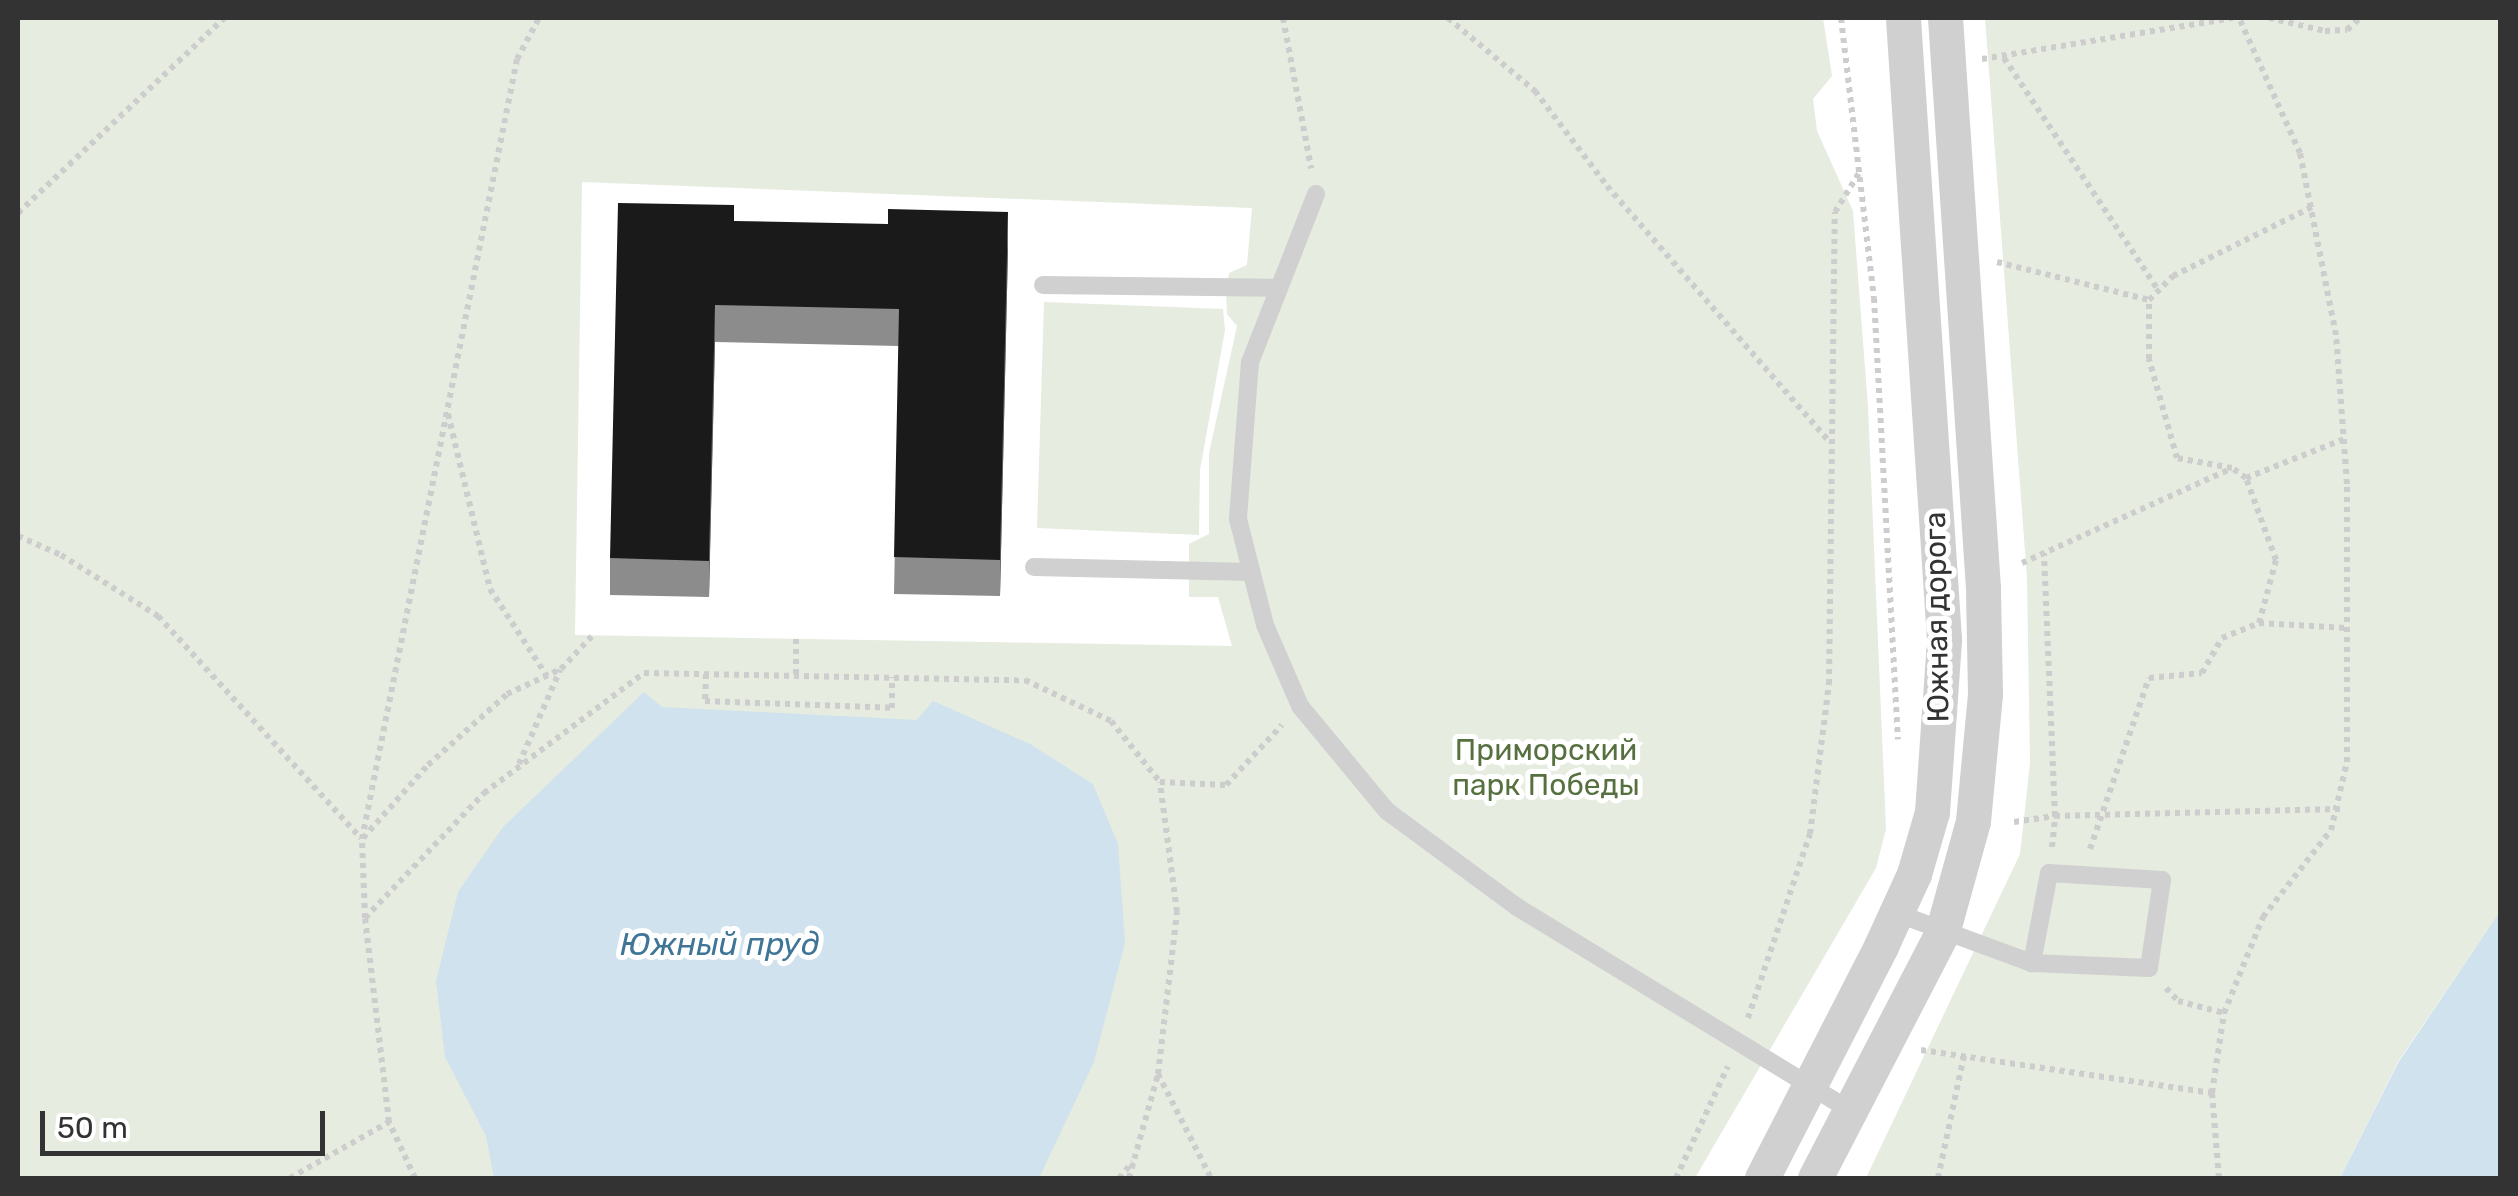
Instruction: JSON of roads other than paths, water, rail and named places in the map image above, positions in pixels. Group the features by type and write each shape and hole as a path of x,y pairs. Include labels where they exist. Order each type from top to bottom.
{"street":[{"name":"Южная дорога","path":"1762,1178 1896,913 1932,812 1944,691 1903,18"},
{"name":"Южная дорога","path":"1815,1178 1942,933 1973,821 1984,694 1984,588 1944,18"}],"lane":[{"path":"1316,194 1250,362 1238,519 1265,624 1300,706 1387,811 1516,907 1851,1111"},
{"path":"1044,284 1277,288"},
{"path":"1034,567 1252,572"},
{"path":"1896,913 2032,963 2149,968 2162,880 2048,873 2032,963"}],"water":[{"name":"Южный пруд","path":"644,692 662,707 917,720 933,701 1030,744 1093,784 1118,844 1125,943 1094,1062 1039,1178 494,1178 486,1136 445,1057 436,981 458,892 503,827"},
{"path":"2500,911 2500,1178 2340,1178 2398,1063"}],"park label":[{"name":"Приморский парк Победы","path":"1546,767"}]}
